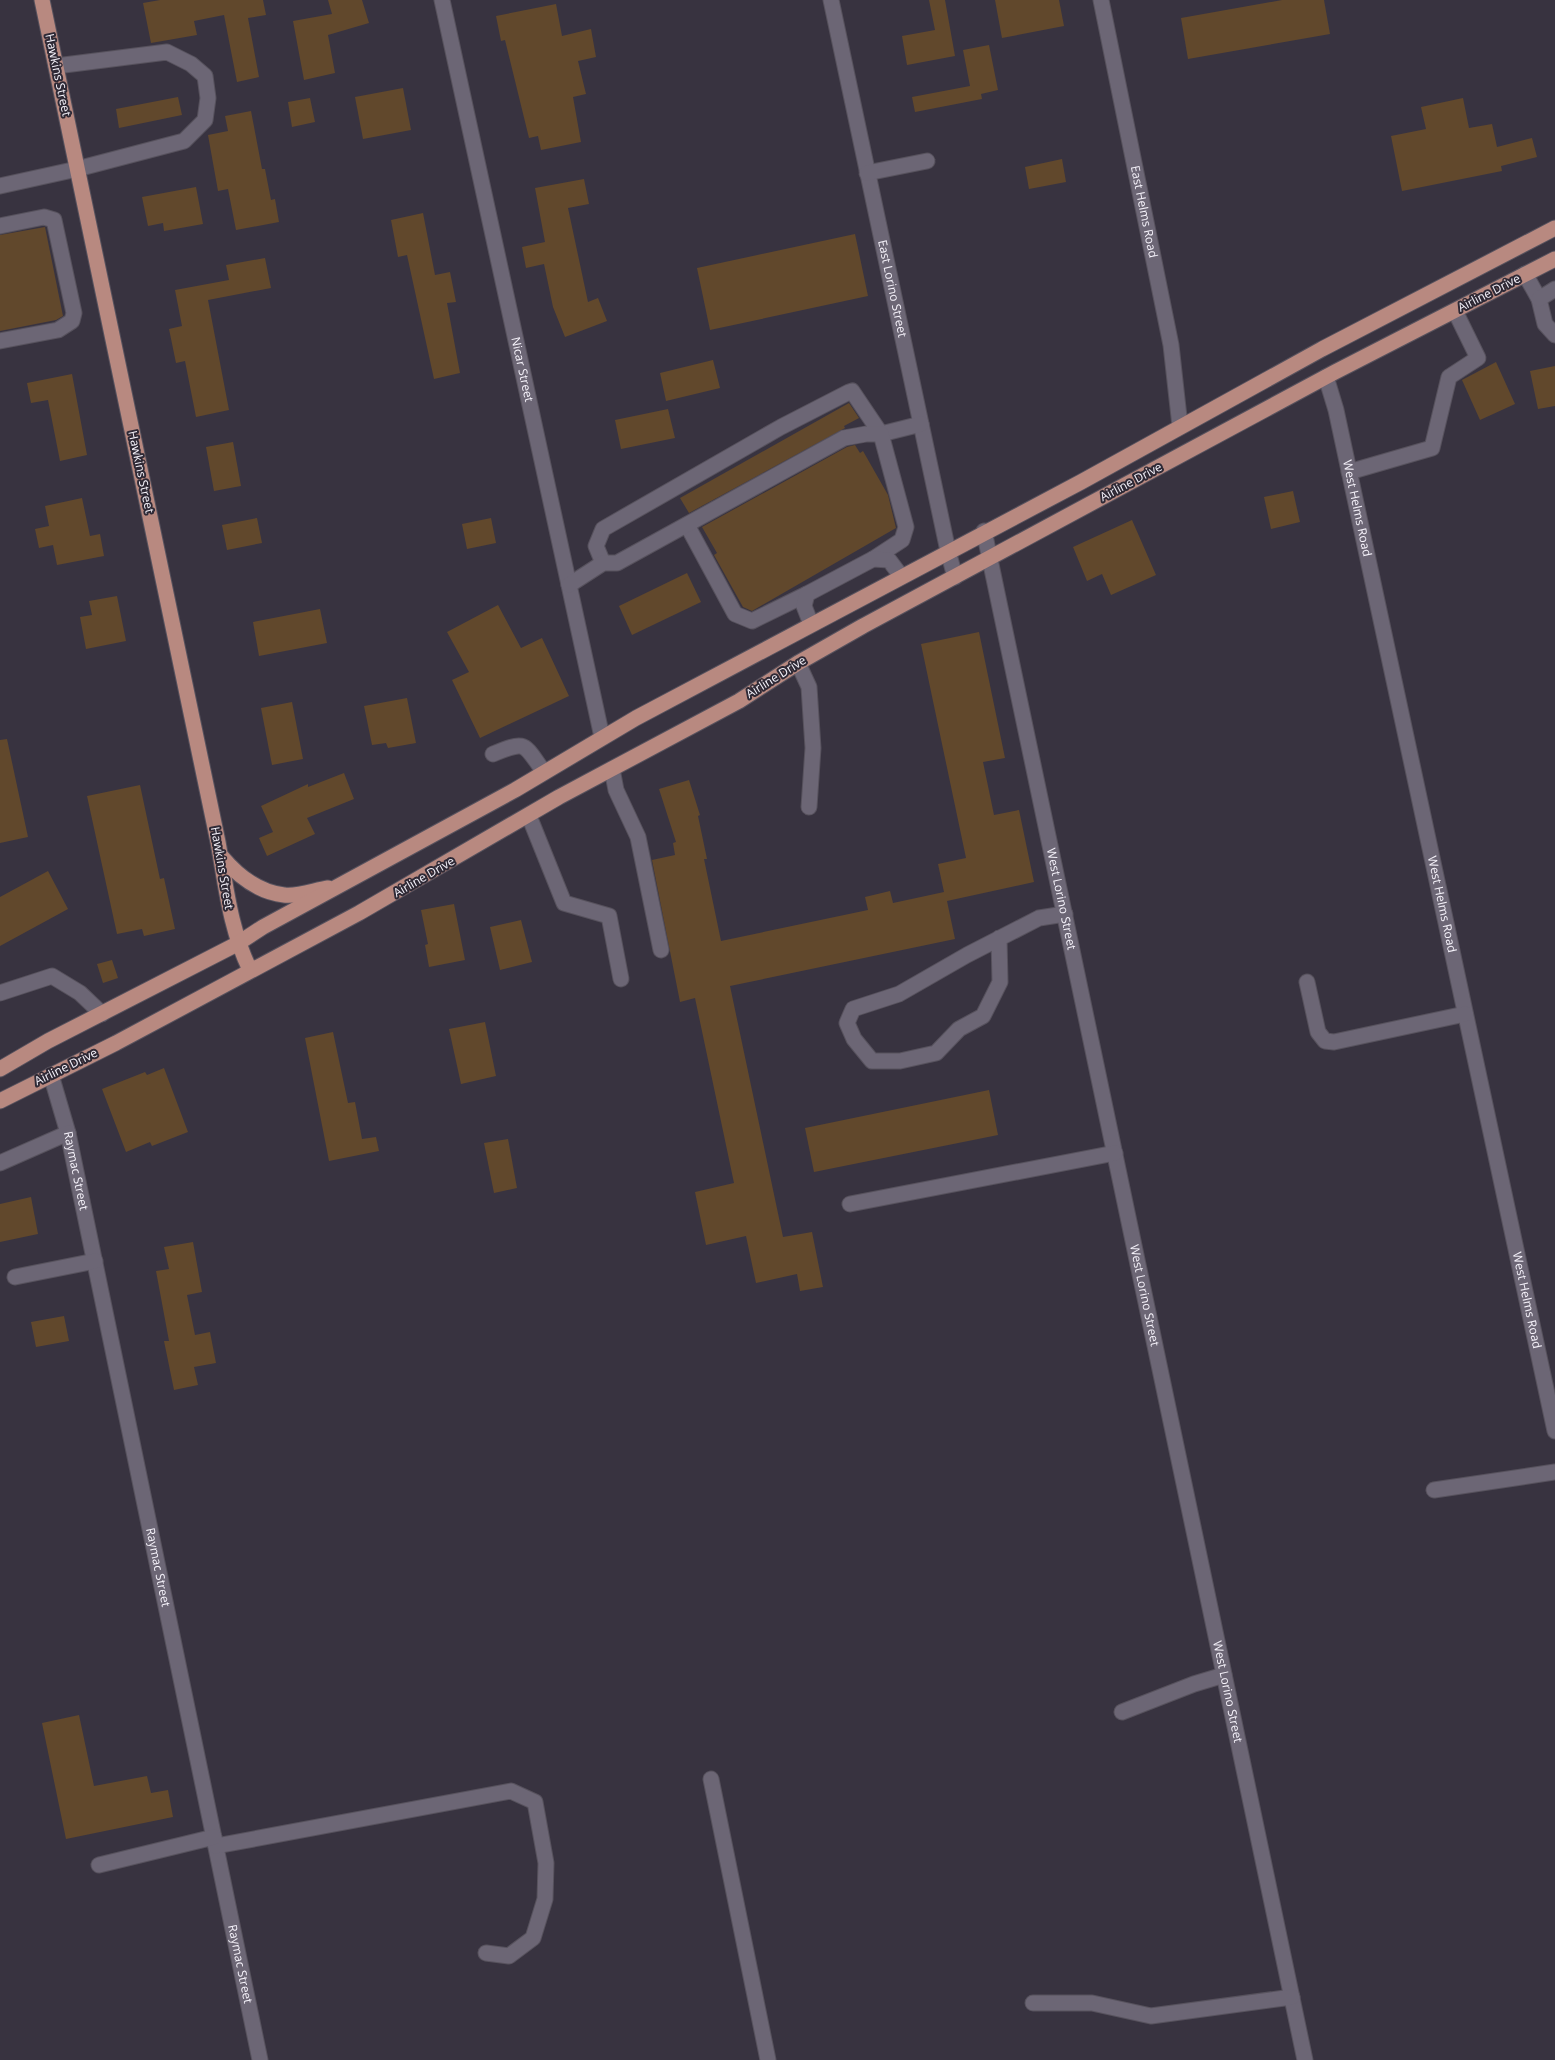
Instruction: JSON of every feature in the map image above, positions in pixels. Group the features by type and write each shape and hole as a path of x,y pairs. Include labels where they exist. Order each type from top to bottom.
{"main road":[{"name":"Hawkins Street","path":"42,0 221,856 237,944 250,970"},
{"name":"Airline Drive","path":"0,1069 48,1041 237,944 263,927 344,885 602,737 984,531 1080,482 1180,426 1555,228"},
{"name":"Airline Drive","path":"0,1100 359,914 612,769 739,701 798,663 1326,377 1555,259"},
{"path":"221,856 234,872 259,888 286,896 344,885"}],"street":[{"name":"Nicar Street","path":"442,0 602,737"},
{"name":"East Lorino Street","path":"831,0 920,424 955,578"},
{"name":"East Helms Road","path":"1102,0 1171,345 1180,426"},
{"path":"0,186 77,169 184,141 206,120 208,98 205,76 191,64 168,52 56,66"},
{"path":"867,173 927,161"},
{"path":"0,226 44,217 54,220 74,313 72,321 58,330 0,341"},
{"path":"1525,274 1539,298 1545,324 1555,335"},
{"path":"1539,298 1555,289"},
{"path":"1349,472 1432,448 1449,377 1478,358 1455,311"},
{"name":"West Helms Road","path":"1326,377 1336,410 1555,1431"},
{"path":"603,563 596,546 603,529 781,427 852,391 881,434 906,527 902,540 873,559 752,621 735,614 687,525"},
{"path":"569,586 603,563 617,563 844,438 866,434 881,434 920,424"},
{"name":"West Lorino Street","path":"984,531 1305,2060"},
{"path":"873,559 889,560 901,576"},
{"path":"807,594 804,606 811,624"},
{"path":"798,663 809,687 813,748 808,807"},
{"path":"493,754 517,744 524,746 544,772"},
{"path":"612,769 616,790 638,837 661,950"},
{"path":"529,816 564,903 609,916 621,979"},
{"path":"999,938 1000,982 983,1016 959,1029 936,1053 900,1061 872,1061 854,1039 847,1023 853,1009 899,994 999,938 1039,918 1065,914"},
{"path":"0,993 52,976 80,993 102,1014"},
{"path":"1307,982 1318,1032 1325,1041 1334,1042 1465,1014"},
{"name":"Raymac Street","path":"51,1075 68,1133 260,2060"},
{"path":"0,1163 68,1133"},
{"path":"850,1204 1115,1153"},
{"path":"15,1277 95,1262"},
{"path":"1434,1490 1555,1472"},
{"path":"1122,1712 1194,1684 1224,1675"},
{"path":"711,1779 768,2060"},
{"path":"99,1865 215,1842 511,1791 535,1802 546,1863 545,1899 533,1938 509,1956 486,1953"},
{"path":"1033,2003 1092,2002 1151,2016 1292,1997"}],"building":[{"path":"160,0 263,0 266,15 248,18 259,77 237,82 224,15 194,21 197,35 151,43 143,3"},
{"path":"328,0 362,0 369,23 328,35 335,73 304,80 293,21 332,14"},
{"path":"929,0 945,0 955,56 907,65 902,36 935,30"},
{"path":"995,0 1059,0 1064,26 1002,38"},
{"path":"1282,0 1324,0 1330,34 1188,59 1181,18"},
{"path":"556,4 562,36 591,29 596,57 578,61 586,94 573,97 581,142 541,150 538,136 529,138 505,40 501,41 496,16"},
{"path":"989,45 998,90 981,94 982,99 915,112 912,97 970,86 963,50"},
{"path":"403,88 411,130 363,139 355,97"},
{"path":"178,97 182,115 119,128 116,109"},
{"path":"310,98 315,122 292,127 288,102"},
{"path":"1463,98 1469,128 1492,124 1497,147 1532,138 1537,157 1501,166 1502,171 1402,191 1391,136 1426,129 1421,107"},
{"path":"251,111 262,169 265,169 271,200 275,199 279,222 236,230 228,189 218,191 208,135 228,131 225,116"},
{"path":"1062,159 1066,182 1029,189 1025,167"},
{"path":"584,179 589,204 568,208 588,302 598,298 607,321 565,337 553,307 544,264 526,268 522,247 545,242 535,188"},
{"path":"196,187 203,224 164,231 163,223 148,226 142,197"},
{"path":"423,213 435,275 450,272 456,302 447,303 460,373 434,379 407,255 398,257 391,220"},
{"path":"45,227 63,316 56,320 0,331 0,235"},
{"path":"855,234 868,296 710,330 697,268"},
{"path":"265,258 271,288 208,300 229,410 196,417 185,361 176,363 169,329 182,326 175,290 229,280 226,265"},
{"path":"713,360 720,388 666,401 660,373"},
{"path":"1496,362 1515,404 1480,420 1462,380"},
{"path":"1555,366 1555,406 1538,409 1530,371"},
{"path":"72,374 87,455 60,461 48,400 31,403 27,383"},
{"path":"849,403 859,418 844,426 845,428 689,513 680,498"},
{"path":"668,409 675,438 621,449 615,420"},
{"path":"233,442 241,486 214,491 206,447"},
{"path":"855,445 860,453 863,451 888,495 896,528 752,611 743,607 714,555 717,553 702,527 847,447"},
{"path":"1293,491 1300,522 1271,529 1264,497"},
{"path":"82,498 90,536 100,534 104,556 57,565 53,545 39,548 35,529 49,526 45,506"},
{"path":"257,518 262,543 227,550 222,525"},
{"path":"491,518 496,543 467,549 462,524"},
{"path":"1132,520 1156,575 1111,595 1102,574 1087,581 1073,547"},
{"path":"687,573 701,602 632,635 619,606"},
{"path":"117,596 126,641 86,649 80,617 92,615 89,601"},
{"path":"498,605 521,648 542,638 569,696 480,738 452,680 469,672 447,632"},
{"path":"320,609 327,643 259,656 253,622"},
{"path":"979,632 1005,758 983,762 994,815 1019,810 1034,882 947,901 955,939 730,986 783,1237 812,1232 823,1287 800,1291 797,1274 756,1283 746,1236 706,1245 695,1192 734,1183 695,998 680,1002 652,860 675,855 673,843 676,842 659,789 689,780 700,815 698,816 707,859 704,859 721,941 868,910 865,897 890,891 893,903 944,892 938,864 966,858 921,644"},
{"path":"407,698 416,743 388,748 386,743 372,745 364,706"},
{"path":"292,702 303,759 272,765 261,708"},
{"path":"7,739 28,837 0,843 0,740"},
{"path":"344,773 354,799 307,818 315,834 267,856 259,838 273,832 261,806 308,784 308,787"},
{"path":"140,785 160,879 164,878 175,929 144,936 142,929 117,934 87,796"},
{"path":"48,871 68,909 0,946 0,897"},
{"path":"454,904 465,960 429,967 425,945 428,944 421,910"},
{"path":"521,920 532,962 500,970 490,927"},
{"path":"112,960 118,978 103,983 97,964"},
{"path":"485,1022 496,1076 461,1084 449,1029"},
{"path":"333,1032 348,1103 355,1102 362,1139 376,1137 379,1151 329,1161 305,1038"},
{"path":"164,1068 188,1132 152,1146 150,1142 126,1152 102,1089 145,1072 147,1075"},
{"path":"989,1090 998,1135 814,1172 805,1128"},
{"path":"508,1139 517,1188 494,1193 484,1143"},
{"path":"31,1197 38,1234 0,1242 0,1204"},
{"path":"193,1242 202,1292 187,1295 195,1335 210,1332 216,1363 194,1367 198,1385 174,1390 164,1341 169,1341 156,1271 169,1269 164,1247"},
{"path":"64,1316 69,1341 36,1347 31,1322"},
{"path":"79,1715 94,1786 147,1776 151,1793 168,1790 173,1817 66,1839 42,1723"}]}
